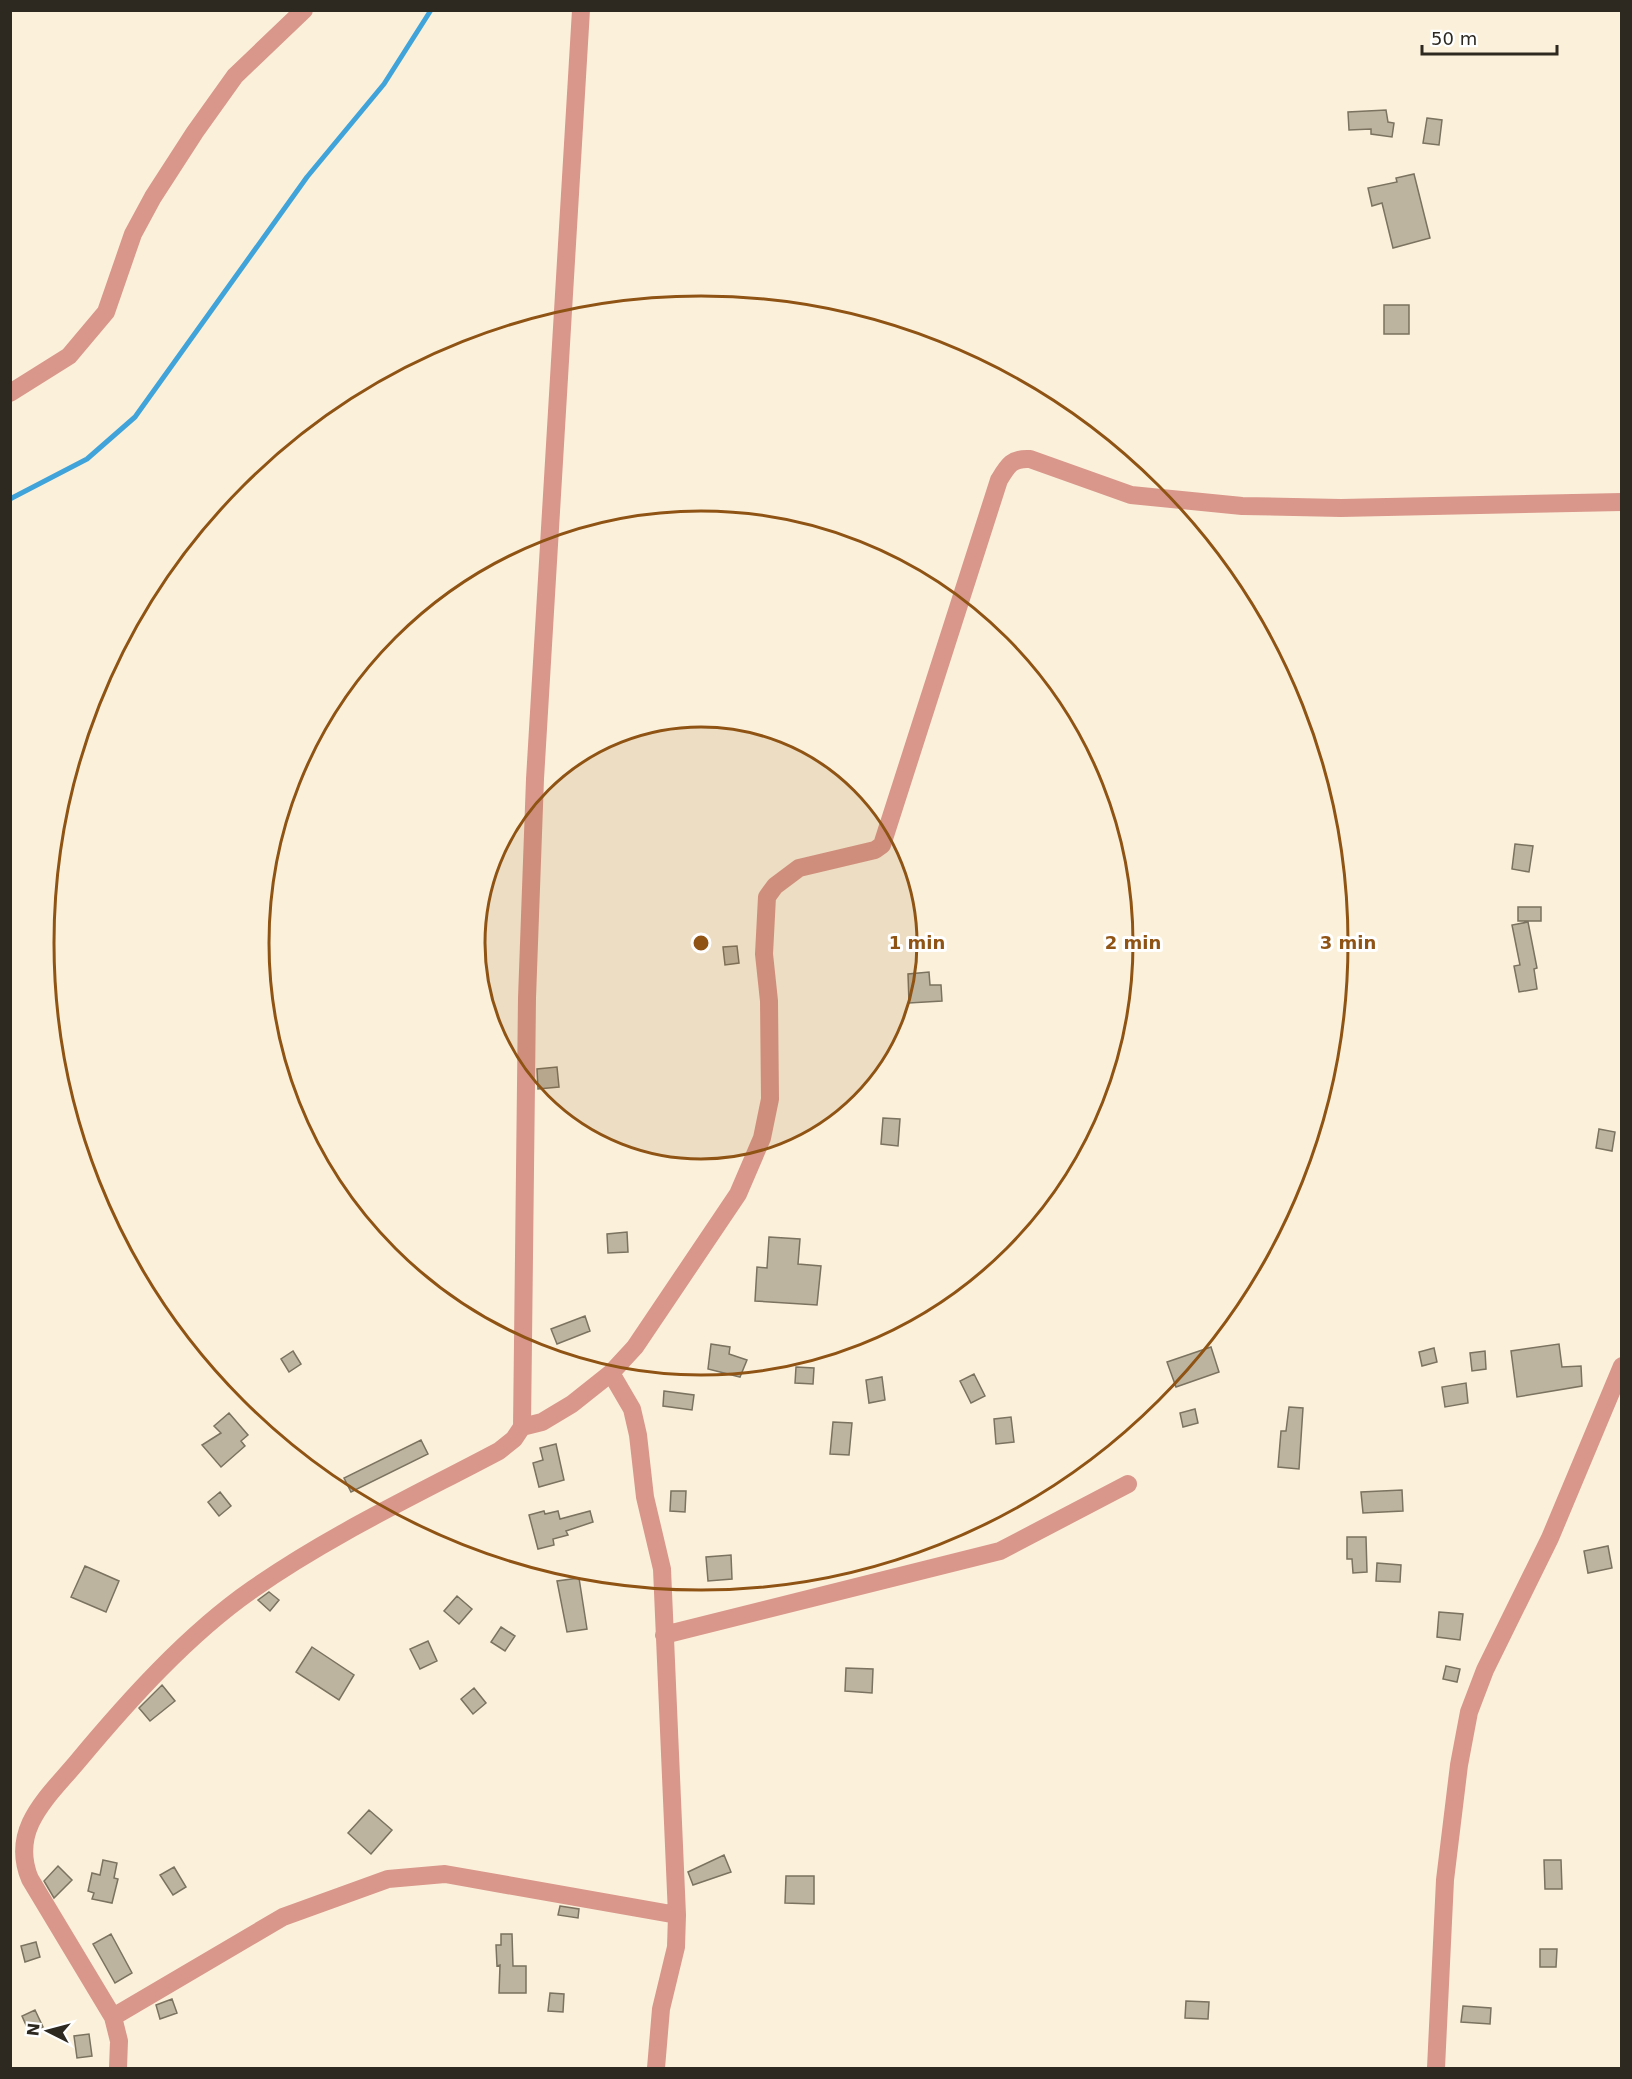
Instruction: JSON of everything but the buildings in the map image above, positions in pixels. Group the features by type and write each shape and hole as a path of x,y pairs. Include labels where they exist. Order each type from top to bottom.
{"street":[{"path":"10,393 69,356 106,312 133,234 153,196 189,141 235,76 304,10"},
{"path":"118,2068 119,2041 113,2017 23,1864 22,1847 36,1813 111,1721 202,1629 251,1590 333,1537 499,1451 514,1439 522,1426 527,998 535,780 581,10"},
{"path":"522,1426 542,1422 572,1404 611,1373 634,1347 738,1194 762,1138 770,1100 769,1001 764,954 767,897 775,886 799,868 875,850 882,845 999,480 1009,463 1017,459 1030,459 1131,495 1242,506 1341,508 1622,502"},
{"path":"1436,2068 1445,1880 1459,1765 1469,1712 1485,1670 1550,1538 1622,1366"},
{"path":"611,1373 632,1409 638,1435 645,1497 662,1569 677,1915 676,1947 661,2009 656,2068"},
{"path":"664,1635 1000,1551 1128,1484"},
{"path":"113,2017 283,1917 388,1879 445,1874 677,1915"}],"waterway":[{"path":"10,499 87,459 135,417 307,177 384,84 431,10"}]}
